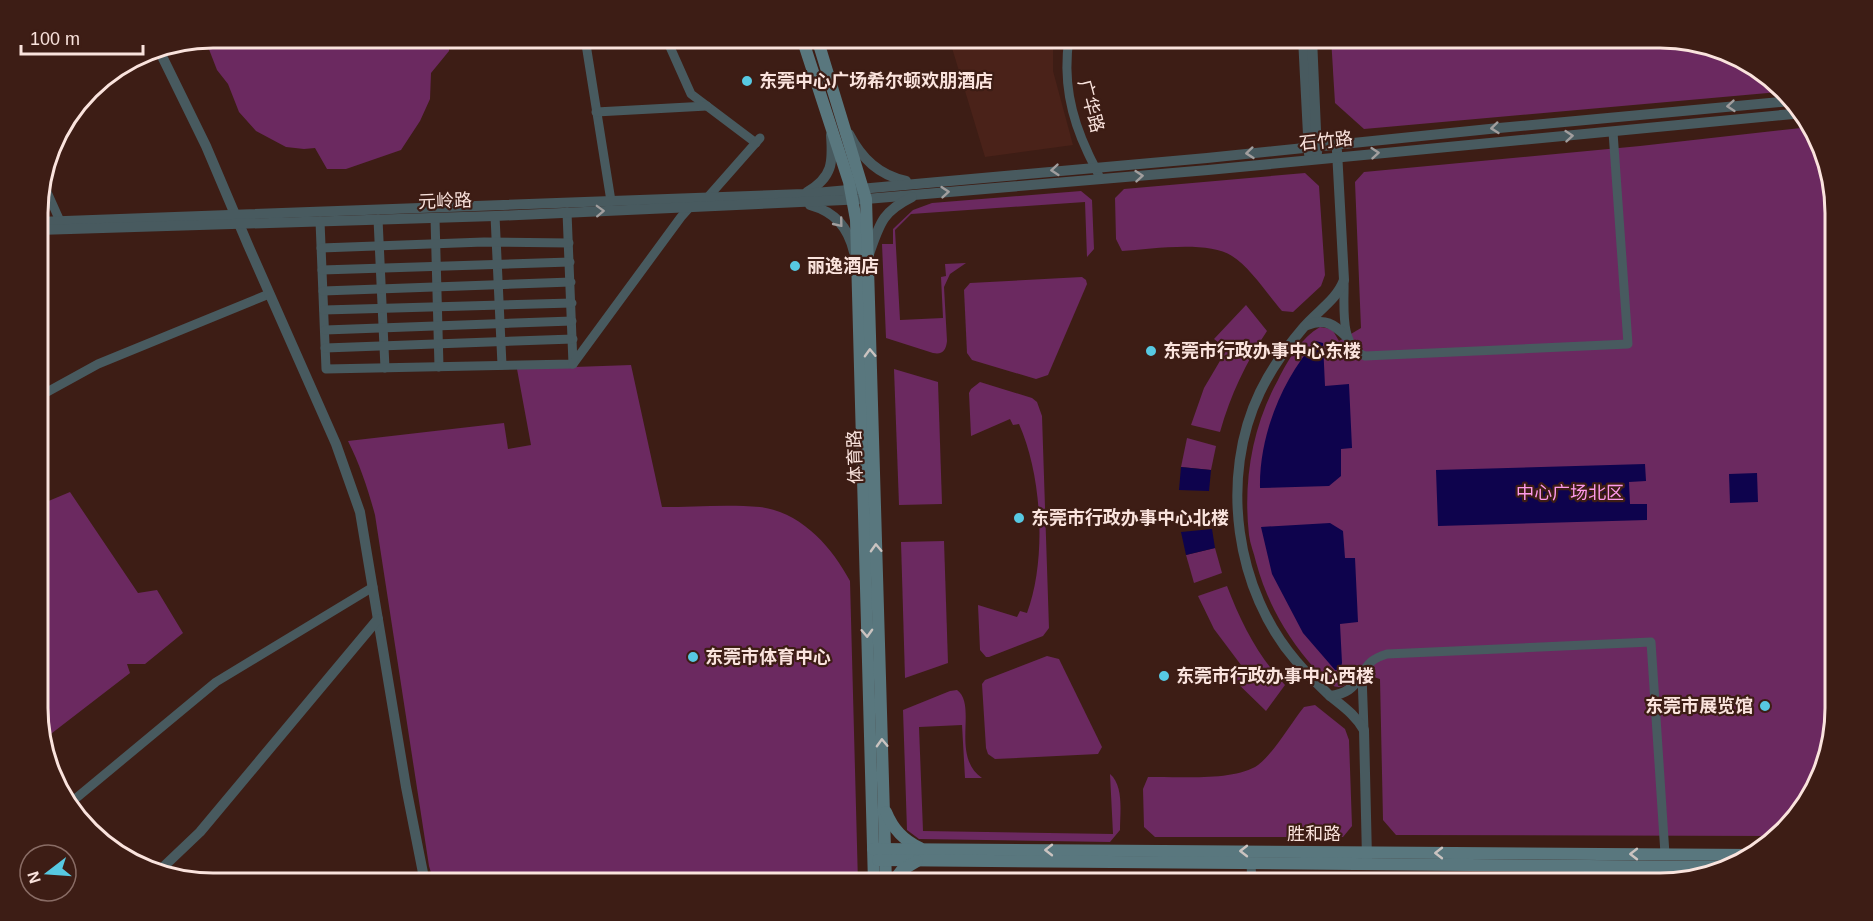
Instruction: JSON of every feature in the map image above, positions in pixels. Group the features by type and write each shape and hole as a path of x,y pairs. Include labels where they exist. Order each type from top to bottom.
{"main road":[{"name":"体育路","path":"805,48 830,125 858,194"},
{"name":"体育路","path":"820,48 843,122 858,194 857,248 861,260 884,801 876,873"},
{"name":"体育路","path":"861,260 879,854 884,873"},
{"path":"884,801 890,822 895,830 921,855 900,873"},
{"name":"胜和路","path":"879,854 1251,864 1367,858 1693,870"},
{"name":"胜和路","path":"921,855 1367,858 1735,855"}],"street":[{"path":"587,48 611,201"},
{"path":"670,48 691,94 758,141 708,197"},
{"name":"广华路","path":"1068,48 1068,99 1100,179"},
{"path":"1304,48 1313,159"},
{"path":"1312,48 1312,147"},
{"path":"162,56 206,146 336,444 360,512 422,873"},
{"name":"石竹路","path":"917,189 1095,166 1782,102"},
{"path":"597,112 707,106"},
{"name":"石竹路","path":"858,194 1100,179 1791,113"},
{"path":"843,122 867,161 879,171 917,189 892,208 883,219 861,260"},
{"path":"830,125 832,153 830,169 824,180 804,198 832,213 842,223 861,260"},
{"path":"1304,326 1326,321 1347,337 1354,350 1365,356 1628,344 1613,132"},
{"path":"1336,144 1347,337"},
{"name":"元岭路","path":"48,222 237,219 320,221 495,216 690,208 858,194"},
{"path":"49,195 60,221"},
{"name":"元岭路","path":"48,229 611,201 708,197 804,198"},
{"path":"573,364 681,217 690,208"},
{"path":"567,213 573,364"},
{"path":"495,216 502,365"},
{"path":"435,218 440,367"},
{"path":"378,219 386,368"},
{"path":"320,221 326,369 573,364"},
{"path":"321,248 569,243"},
{"path":"322,270 570,262"},
{"path":"1344,280 1336,294 1304,326 1276,363 1260,392 1250,417 1239,470 1238,507 1247,569 1272,626 1295,660 1330,696 1355,715 1364,730"},
{"path":"323,291 571,282"},
{"path":"48,392 98,364 269,294"},
{"path":"324,310 572,303"},
{"path":"324,330 572,321"},
{"path":"325,348 573,339"},
{"path":"75,799 216,682 373,587"},
{"path":"165,865 200,832 378,619"},
{"path":"1330,696 1345,694 1351,690 1371,661 1387,654 1651,642 1665,854"},
{"path":"1362,675 1367,858"},
{"path":"1251,864 1251,873"}],"shaded area":[{"path":"952,48 1053,48 1053,71 1073,145 985,157"},
{"path":"1316,341 1323,343 1325,386 1349,384 1352,448 1341,449 1341,476 1329,486 1260,488 1264,448 1275,409 1293,373"},
{"path":"1645,464 1646,481 1629,482 1630,504 1647,504 1647,520 1438,526 1436,470"},
{"path":"1181,467 1211,470 1209,491 1179,490"},
{"path":"1757,473 1758,502 1730,503 1729,474"},
{"path":"1330,523 1343,531 1345,558 1355,558 1358,622 1340,624 1342,663 1338,670 1335,670 1303,633 1272,574 1261,527"},
{"path":"1212,529 1215,548 1186,555 1181,532"}],"green space":[{"path":"209,48 449,48 431,73 430,99 420,121 401,150 346,169 327,169 315,148 286,147 256,131 239,112 228,84 217,70"},
{"path":"1332,48 1671,48 1692,51 1733,65 1752,76 1773,93 1364,129 1335,103"},
{"name":"中心广场北区","path":"1801,128 1819,170 1824,191 1825,213 1825,708 1824,730 1812,771 1797,800 1784,817 1764,836 1396,835 1383,820 1380,679 1354,671 1349,681 1340,687 1332,686 1326,681 1287,632 1272,605 1261,577 1250,542 1247,495 1252,455 1262,417 1286,365 1301,343 1313,332 1320,327 1332,329 1339,341 1361,328 1355,182 1364,172"},
{"path":"1305,173 1319,186 1325,275 1321,286 1293,312 1282,311 1245,267 1222,251 1179,247 1122,251 1116,239 1115,198 1124,189"},
{"path":"1081,191 1092,200 1094,249 1087,257 1085,202 911,214 895,230 900,320 943,318 941,277 946,276 945,264 966,263 950,274 944,287 947,341 943,351 933,353 886,338 882,244 893,244 893,229 913,210 932,203"},
{"path":"1082,277 1087,284 1048,375 1036,379 972,360 967,353 964,290 970,283"},
{"path":"1246,305 1267,331 1239,380 1220,432 1191,425 1204,388 1227,349 1214,339"},
{"name":"东莞市体育中心","path":"631,365 662,507 736,506 775,510 789,516 814,533 843,568 850,581 858,873 431,873 375,515 348,441 504,423 508,449 531,445 517,369"},
{"path":"894,369 938,382 942,504 899,505"},
{"path":"980,382 1032,398 1037,402 1042,416 1049,628 1043,636 989,657 986,657 980,650 978,605 1017,617 1020,611 1027,613 1037,568 1039,518 1033,468 1019,424 1013,425 1010,419 971,436 969,393"},
{"path":"1187,438 1216,446 1211,470 1181,467"},
{"path":"70,492 138,593 157,590 183,633 145,664 127,664 130,673 50,735 48,708 48,501"},
{"path":"944,541 948,663 905,678 901,542"},
{"path":"1215,548 1222,573 1194,583 1186,555"},
{"path":"1227,586 1251,638 1285,685 1266,711 1230,676 1241,665 1214,629 1198,596"},
{"path":"1047,656 1059,659 1102,747 1098,754 995,759 988,754 986,748 982,684 985,680"},
{"path":"957,690 963,697 965,707 968,757 973,769 982,778 965,778 962,725 919,727 923,831 1113,834 1110,774 1117,785 1121,808 1120,830 1110,842 919,839 907,830 903,710"},
{"path":"1315,705 1345,729 1349,740 1352,826 1343,837 1155,837 1144,827 1143,789 1148,777 1220,776 1248,770 1264,760 1304,707"}],"place":[{"name":"东莞中心广场希尔顿欢朋酒店","path":"747,81"},
{"name":"丽逸酒店","path":"795,266"},
{"name":"东莞市行政办事中心东楼","path":"1151,351"},
{"name":"东莞市行政办事中心北楼","path":"1019,518"},
{"name":"东莞市体育中心","path":"693,657"},
{"name":"东莞市行政办事中心西楼","path":"1164,676"},
{"name":"东莞市展览馆","path":"1765,706"}]}
